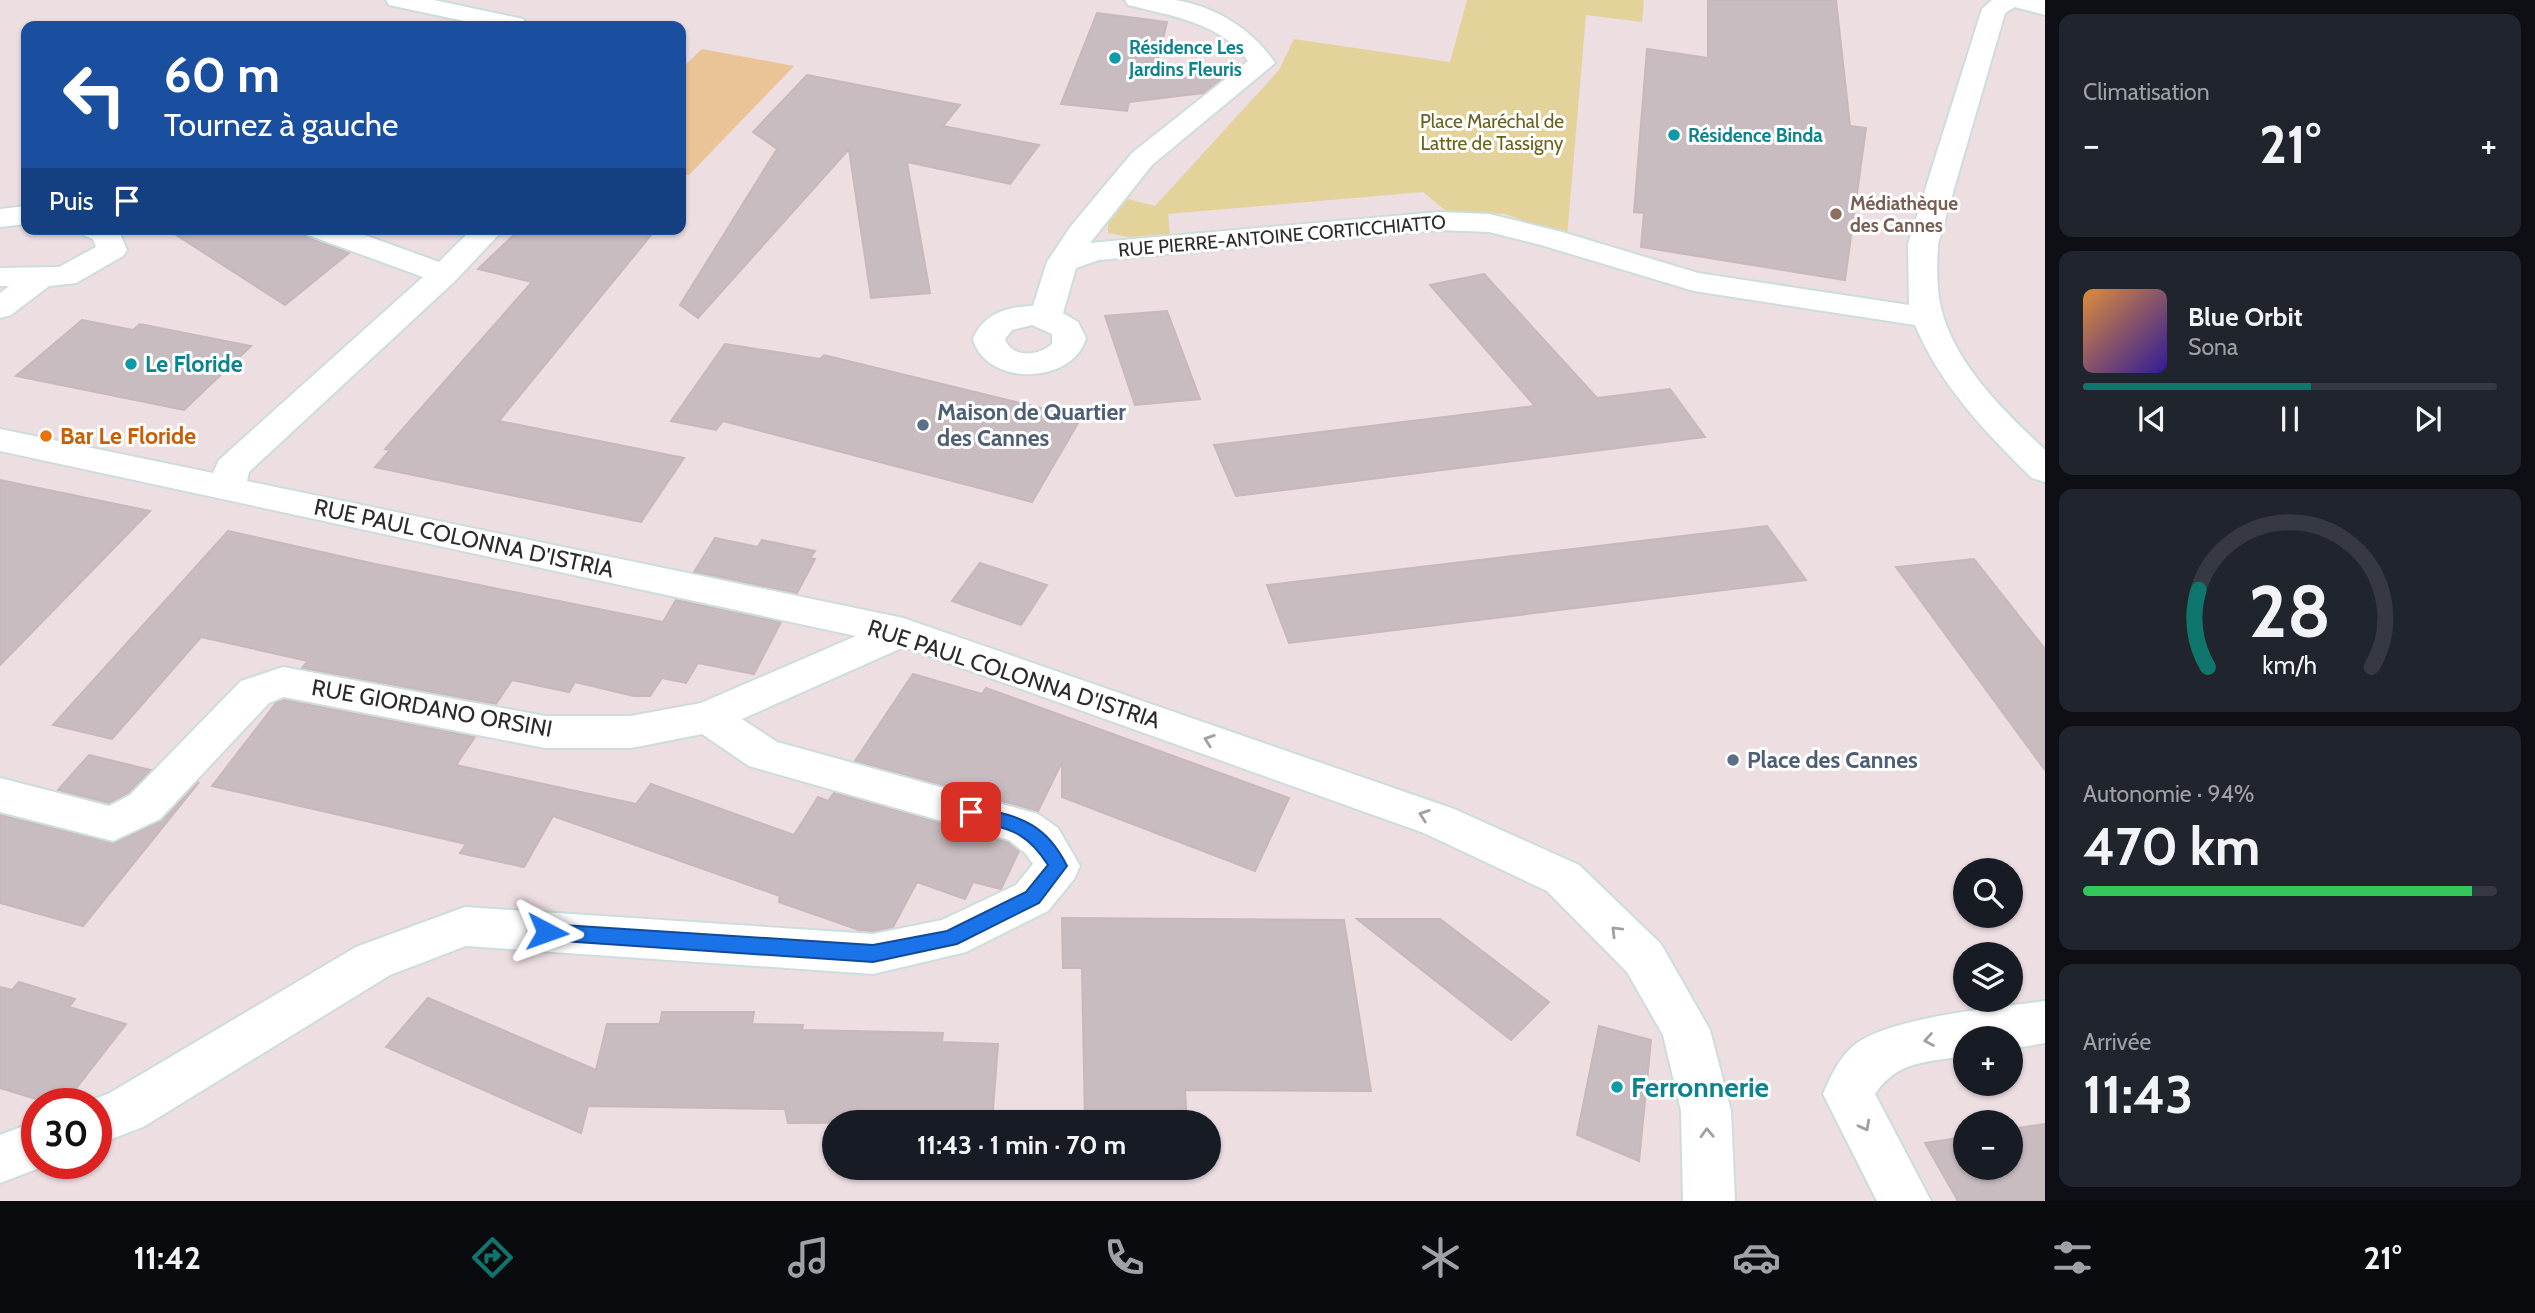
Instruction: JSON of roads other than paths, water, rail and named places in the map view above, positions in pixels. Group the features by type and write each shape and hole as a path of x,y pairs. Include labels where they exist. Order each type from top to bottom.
{"street":[{"path":"398,0 500,21"},
{"path":"1046,317 1062,262 1082,232 1142,159 1262,63 1256,50 1227,31 1182,10 1137,0"},
{"path":"2010,0 1994,9 1923,244 1921,278 1928,317 1950,363 2035,461"},
{"path":"2018,0 2045,8"},
{"path":"0,218 21,216"},
{"name":"RUE PIERRE-ANTOINE CORTICCHIATTO","path":"1062,262 1094,251 1439,221 1489,223 1551,238 1694,282 1928,317"},
{"path":"0,277 65,276 113,250 107,235"},
{"path":"336,235 444,274"},
{"path":"227,488 232,468 483,235"},
{"path":"0,308 41,276"},
{"name":"RUE PAUL COLONNA D'ISTRIA","path":"0,440 903,632 1439,821 1563,878 1644,958 1686,1030 1706,1111 1709,1201"},
{"name":"RUE GIORDANO ORSINI","path":"0,795 113,824 145,807 255,692 283,682 545,732 631,732 708,718 903,632"},
{"path":"112,1116 125,1111 373,961 465,926 873,954 950,938 1032,898 1058,866 1042,841 1023,826 764,755 708,718"},
{"path":"1905,1201 1848,1094 1864,1066 1880,1052 1901,1045 2045,1022"},
{"path":"0,1159 21,1151"}],"place":[{"name":"Résidence Les Jardins Fleuris","path":"1115,58"},
{"name":"Résidence Binda","path":"1674,135"},
{"name":"Médiathèque des Cannes","path":"1836,214"},
{"name":"Le Floride","path":"131,364"},
{"name":"Maison de Quartier des Cannes","path":"923,425"},
{"name":"Bar Le Floride","path":"46,436"},
{"name":"Place des Cannes","path":"1733,760"},
{"name":"Ferronnerie","path":"1617,1087"}],"park label":[{"name":"Place Maréchal de Lattre de Tassigny","path":"1492,132"}]}
